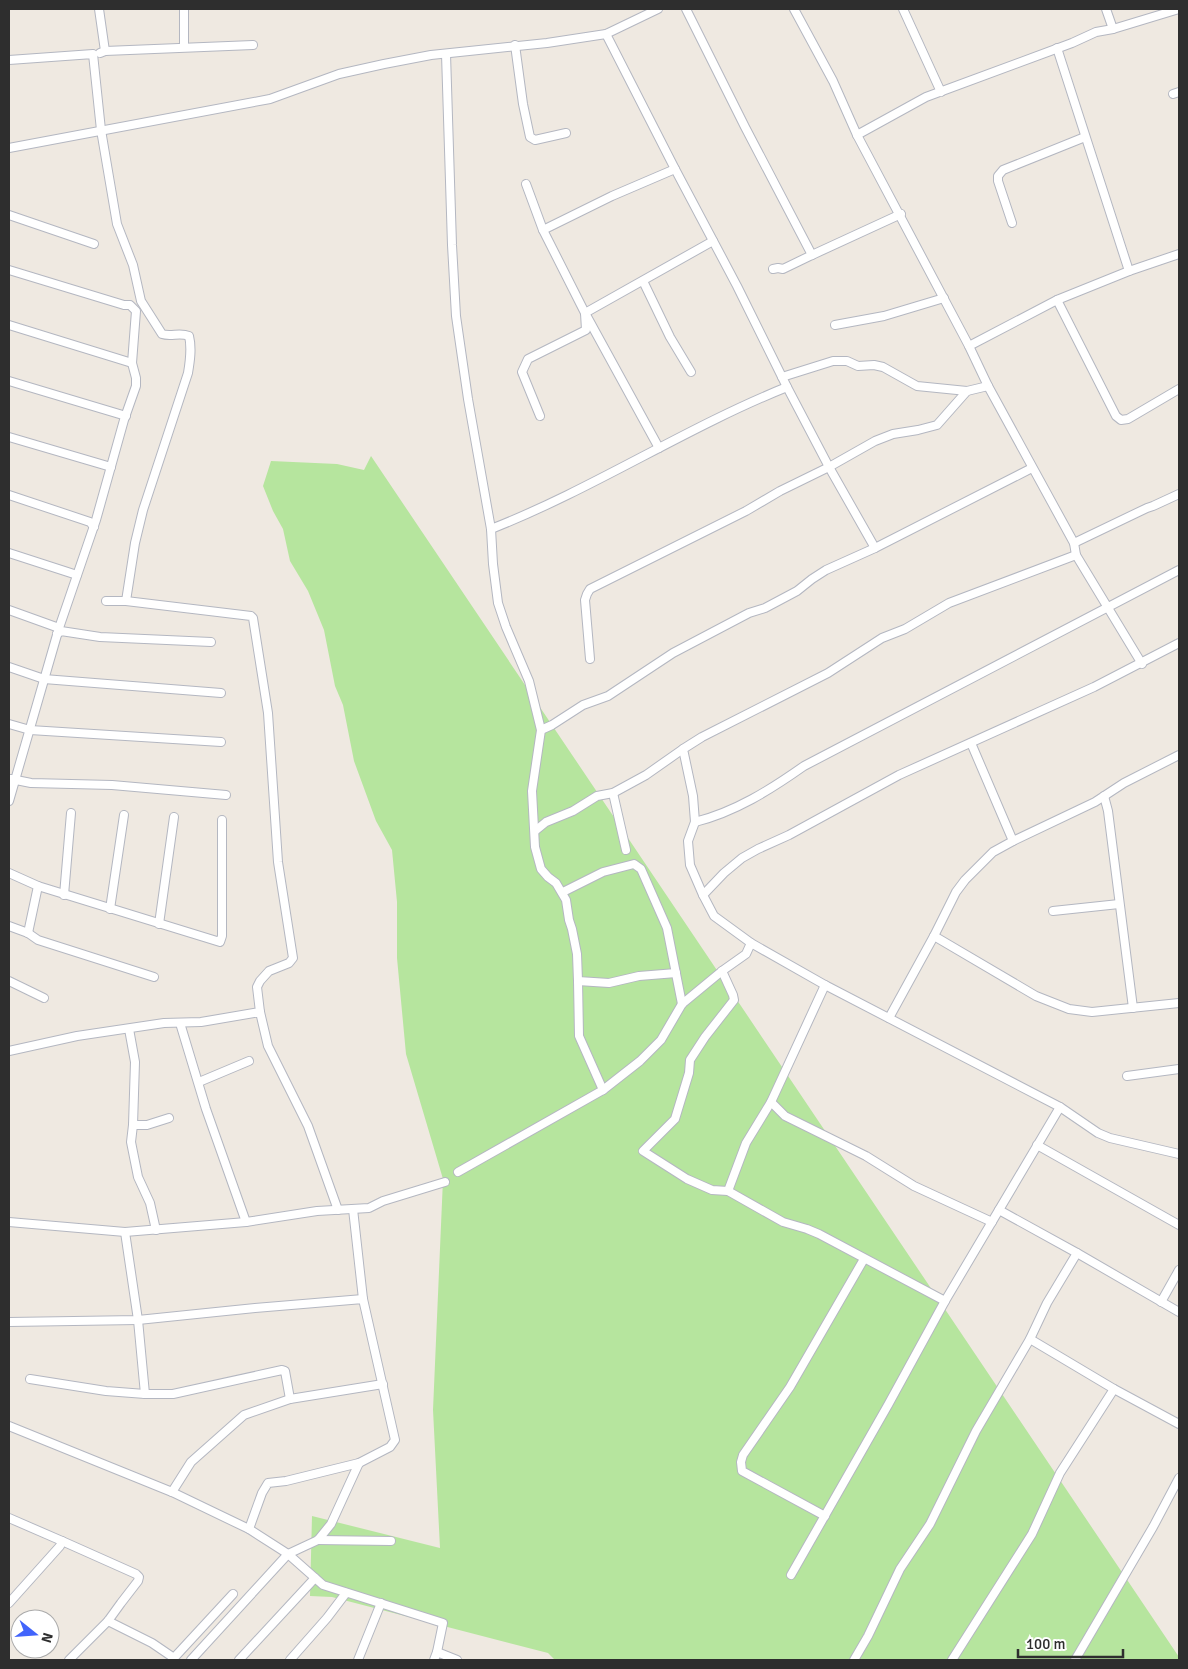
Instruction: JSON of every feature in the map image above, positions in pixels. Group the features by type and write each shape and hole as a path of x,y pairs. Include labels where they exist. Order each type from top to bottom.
{"street":[{"path":"99,9 105,51"},
{"path":"184,9 184,47"},
{"path":"9,148 240,106 270,99 339,74 384,64 446,54 547,43 606,34 658,9"},
{"path":"686,9 812,255"},
{"path":"794,9 833,81 857,135 901,214 988,386 1074,543 1076,555 1142,664"},
{"path":"903,9 941,92"},
{"path":"1106,9 1113,29"},
{"path":"857,135 926,97 1096,32 1113,29 1179,9"},
{"path":"606,34 787,387 829,467 875,548"},
{"path":"9,60 93,54 105,51 253,45"},
{"path":"515,45 530,137 535,140 566,133"},
{"path":"1057,48 1129,271"},
{"path":"93,54 101,130 117,224 132,265 141,301 162,334 167,336 184,334 189,336 190,341 190,364 143,510 135,543 126,601"},
{"path":"446,54 451,235 456,316 468,399 491,530 498,602 506,627 529,681 540,730 532,791 535,847 541,869 556,883 566,900 568,920 572,929 577,954 579,1036 603,1090"},
{"path":"1012,223 998,181 998,176 1003,170 1085,137"},
{"path":"543,230 612,196 675,169"},
{"path":"526,184 543,230 585,313 659,448"},
{"path":"773,269 783,269 901,214"},
{"path":"9,215 94,244"},
{"path":"585,313 713,241"},
{"path":"969,346 1057,300 1129,271 1179,254"},
{"path":"9,270 124,305 130,305 136,311 132,363 136,386 94,527 58,631 30,730 11,779 9,801"},
{"path":"644,281 670,337 691,372"},
{"path":"835,325 884,316 944,298"},
{"path":"1057,300 1116,416 1121,420 1128,419 1179,389"},
{"path":"540,416 522,372 524,364 528,359 586,330 585,313"},
{"path":"9,326 132,363"},
{"path":"782,377 833,361 848,361 858,366 874,365 884,367 917,386 967,391 988,386"},
{"path":"9,381 126,416"},
{"path":"491,530 537,510 755,400 787,387"},
{"path":"590,659 585,600 586,594 590,589 746,511 780,491 884,438 937,425 967,391"},
{"path":"9,438 111,467"},
{"path":"540,730 583,706 608,696 673,653 749,613 765,608 797,591 812,578 826,570 875,548 1032,468"},
{"path":"1074,543 1179,494"},
{"path":"9,495 90,522 94,527"},
{"path":"9,552 77,575"},
{"path":"535,831 546,822 573,811 597,796 613,793 646,775 702,737 828,673 882,638 905,629 949,603 1076,555"},
{"path":"695,822 726,812 770,789 804,766 1179,570"},
{"path":"106,601 126,601 251,616 253,618 268,713 278,862 293,958 289,964 269,971 260,981 257,987 260,1012 268,1046 308,1126 338,1210"},
{"path":"9,610 58,631 100,637 211,642"},
{"path":"703,895 724,873 742,858 789,835 899,775 1094,687 1142,664 1179,643"},
{"path":"9,667 44,679 221,693"},
{"path":"9,724 30,730 221,742"},
{"path":"971,743 1013,841"},
{"path":"683,750 693,796 695,822 688,841 690,865 714,916 750,943 825,985 1060,1107 1092,1129 1110,1138 1179,1154"},
{"path":"889,1018 956,892 964,880 994,852 1095,802 1124,783 1179,755"},
{"path":"11,779 31,783 112,785 226,795"},
{"path":"613,793 626,850"},
{"path":"1104,796 1108,811 1133,1008"},
{"path":"64,895 71,813"},
{"path":"110,909 124,815"},
{"path":"159,924 174,817"},
{"path":"9,873 64,895 220,942 222,820"},
{"path":"562,892 603,872 634,864 641,869 667,928 682,1004"},
{"path":"28,933 38,886"},
{"path":"1053,911 1119,904"},
{"path":"9,926 28,933 38,940 154,977"},
{"path":"934,936 1036,996 1069,1009 1092,1012 1179,1003"},
{"path":"458,1172 603,1090 640,1061 666,1034 682,1004 746,954 750,943"},
{"path":"722,971 734,996 734,1000 705,1037 690,1060 689,1073 675,1120 643,1151 687,1179 712,1190 728,1191 783,1222 819,1234 945,1301"},
{"path":"578,981 609,982 639,976 676,973"},
{"path":"9,981 44,998"},
{"path":"728,1191 746,1143 771,1102 825,985"},
{"path":"9,1051 76,1036 164,1023 201,1022 260,1012"},
{"path":"180,1024 206,1110 246,1222"},
{"path":"129,1029 135,1062 132,1142 138,1176 150,1203 156,1230"},
{"path":"198,1082 249,1061"},
{"path":"1127,1076 1179,1069"},
{"path":"771,1102 785,1116 866,1156 914,1186 992,1222"},
{"path":"790,1575 945,1301 1060,1107"},
{"path":"133,1125 147,1125 169,1118"},
{"path":"1038,1145 1179,1225"},
{"path":"9,1222 125,1232 246,1222 317,1211 369,1208 383,1201 445,1182"},
{"path":"249,1529 262,1493 268,1483 359,1462 390,1447 395,1440 363,1299 353,1210"},
{"path":"999,1210 1179,1312"},
{"path":"125,1232 138,1320 145,1394"},
{"path":"854,1660 868,1636 900,1568 930,1524 976,1431 1030,1339 1047,1303 1077,1253"},
{"path":"825,1516 742,1471 741,1462 790,1386 864,1259"},
{"path":"1161,1302 1179,1270"},
{"path":"9,1322 138,1320 363,1299"},
{"path":"1030,1339 1114,1389 1179,1424"},
{"path":"30,1379 86,1388 145,1394 173,1394 282,1370 285,1371 290,1399"},
{"path":"172,1492 191,1462 244,1415 290,1399 382,1384"},
{"path":"952,1660 1032,1534 1060,1473 1114,1389"},
{"path":"9,1426 172,1492 249,1529 288,1554 323,1585 443,1623 434,1660"},
{"path":"318,1540 330,1524 359,1462"},
{"path":"1075,1660 1153,1527 1179,1478"},
{"path":"9,1518 128,1569 139,1578 108,1621 69,1660"},
{"path":"191,1660 288,1554 318,1540 391,1541"},
{"path":"9,1603 32,1579 60,1546 62,1541"},
{"path":"239,1660 315,1578"},
{"path":"290,1660 327,1618 346,1592"},
{"path":"108,1621 152,1643 173,1659 233,1594"},
{"path":"358,1660 380,1603"},
{"path":"437,1652 457,1660"}],"green space":[{"path":"371,456 1179,1657 1179,1660 555,1660 548,1653 332,1597 310,1596 312,1516 440,1548 433,1410 443,1179 406,1054 397,958 397,902 392,850 376,821 354,761 343,705 335,686 324,630 308,591 290,561 283,529 263,486 271,461 337,464 364,470"}]}
